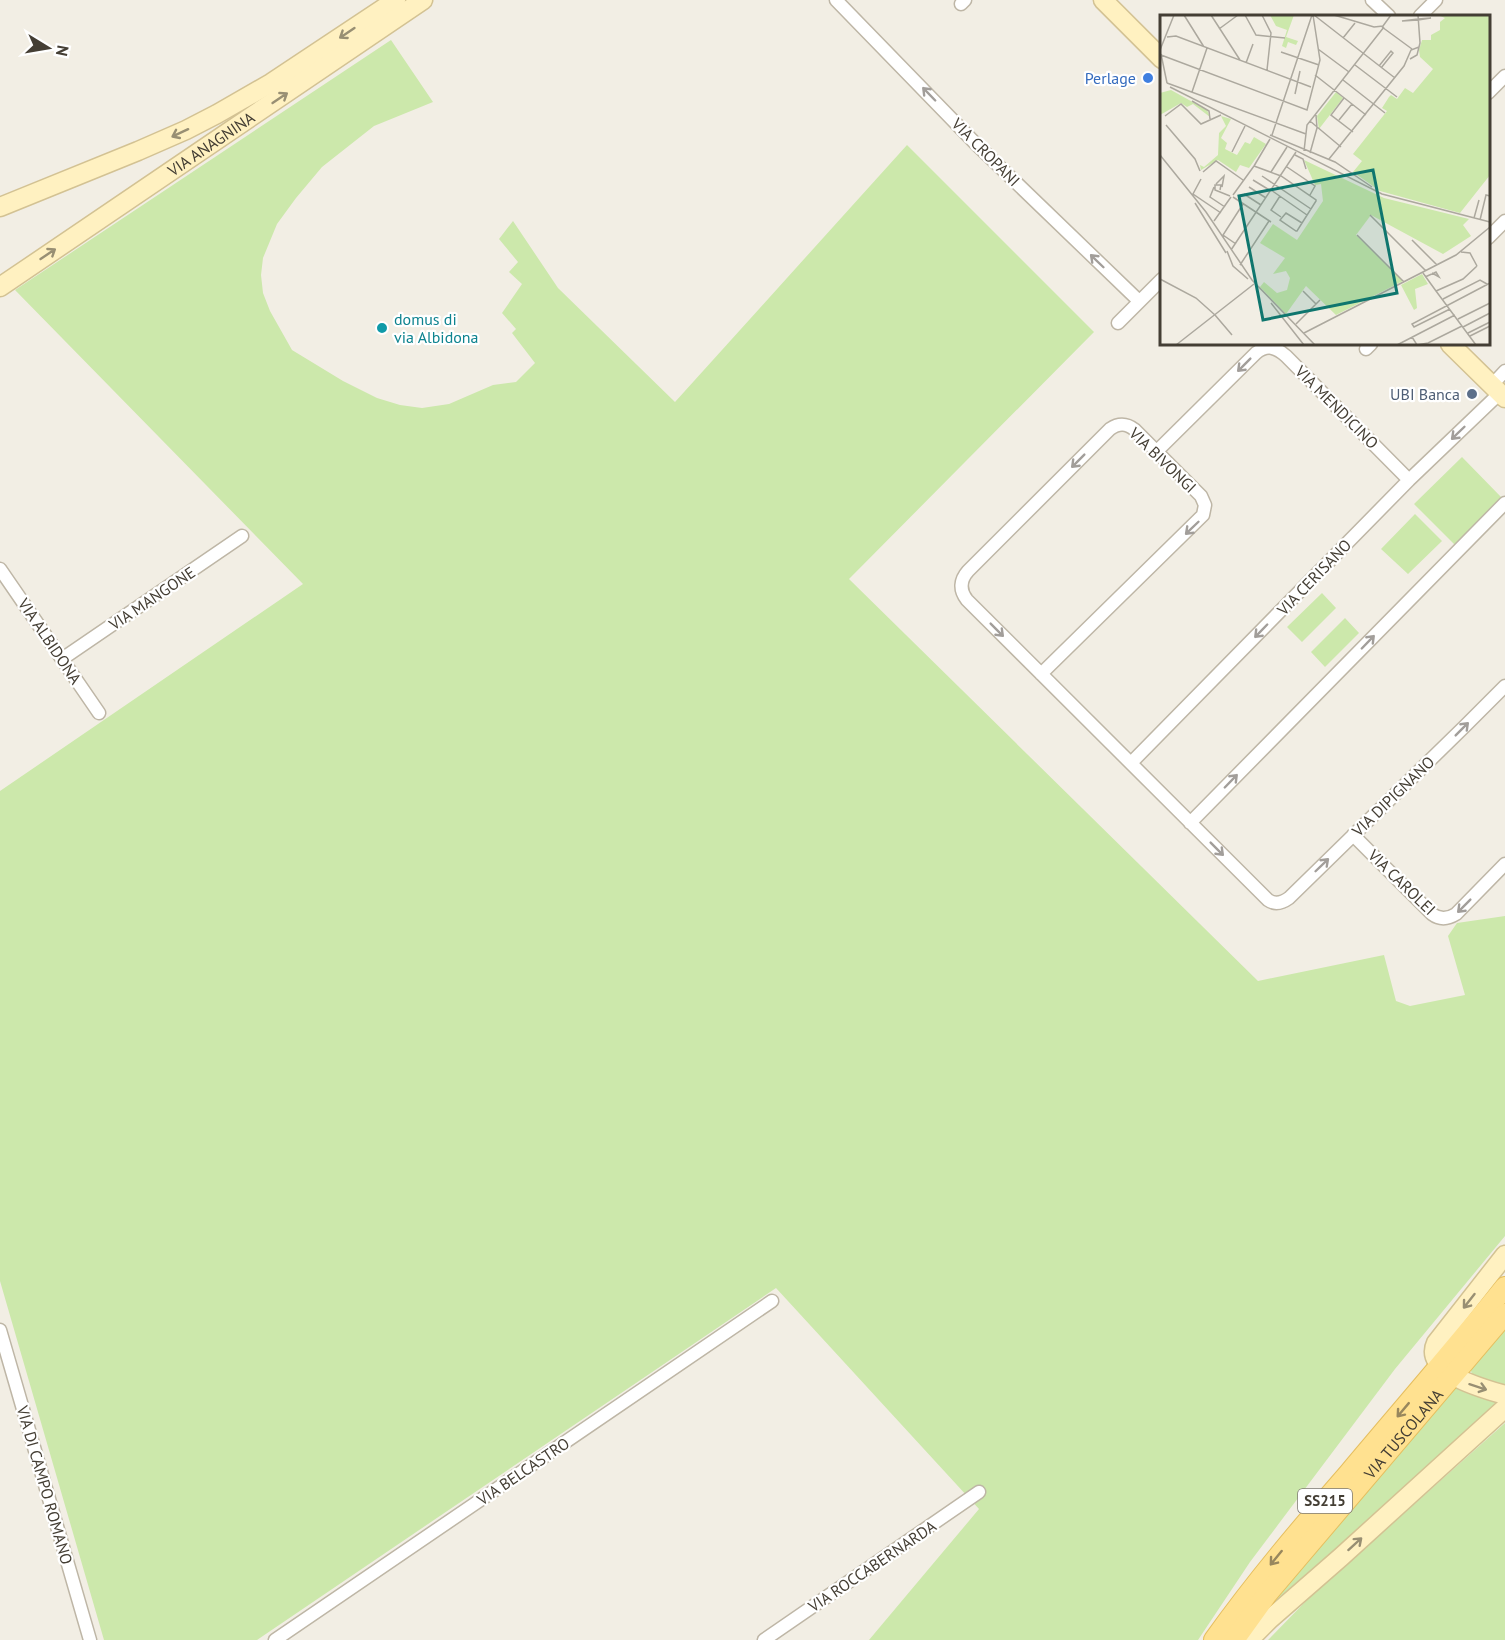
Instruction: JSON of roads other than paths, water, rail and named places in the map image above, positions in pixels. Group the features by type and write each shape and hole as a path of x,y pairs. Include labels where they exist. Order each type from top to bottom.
{"main road":[{"name":"VIA ANAGNINA","path":"0,207 170,138 217,114 271,83 396,0"},
{"name":"VIA ANAGNINA","path":"0,287 423,0"},
{"path":"1103,0 1160,57"},
{"path":"1451,345 1499,392"},
{"name":"VIA TUSCOLANA","path":"1447,1370 1434,1353 1436,1342 1505,1255"},
{"name":"VIA TUSCOLANA","path":"1234,1640 1267,1594 1447,1370 1505,1287"},
{"name":"VIA TUSCOLANA","path":"1214,1640 1282,1551 1447,1370 1505,1314"},
{"path":"1447,1370 1475,1386 1505,1395"},
{"path":"1250,1640 1270,1619 1505,1408"}],"street":[{"name":"VIA CROPANI","path":"836,0 980,147 1139,301"},
{"path":"1372,0 1388,15"},
{"path":"1421,15 1436,0"},
{"path":"1490,91 1505,76"},
{"path":"1490,236 1505,221"},
{"path":"1118,323 1160,280"},
{"name":"VIA MENDICINO","path":"1157,451 1256,353 1262,348 1270,347 1286,356 1408,480"},
{"name":"VIA CERISANO","path":"1131,764 1408,480 1499,392 1505,371"},
{"name":"VIA BIVONGI","path":"1041,674 1203,515 1205,505 1203,499 1157,451 1129,426 1123,424 1112,427 964,576 961,585 965,598 1041,674 1190,823 1270,902 1278,903"},
{"path":"1190,823 1505,503"},
{"name":"VIA MANGONE","path":"62,659 242,536"},
{"name":"VIA ALBIDONA","path":"0,568 99,713"},
{"name":"VIA DIPIGNANO","path":"1278,903 1289,898 1505,686"},
{"name":"VIA CAROLEI","path":"1353,835 1432,914 1441,919 1456,914 1505,864"},
{"name":"VIA BELCASTRO","path":"274,1640 772,1301"},
{"name":"VIA DI CAMPO ROMANO","path":"0,1330 90,1640"},
{"name":"VIA ROCCABERNARDA","path":"764,1640 979,1492"}],"place":[{"name":"Perlage","path":"1148,78"},
{"name":"domus di via Albidona","path":"382,328"},
{"name":"UBI Banca","path":"1472,394"}]}
